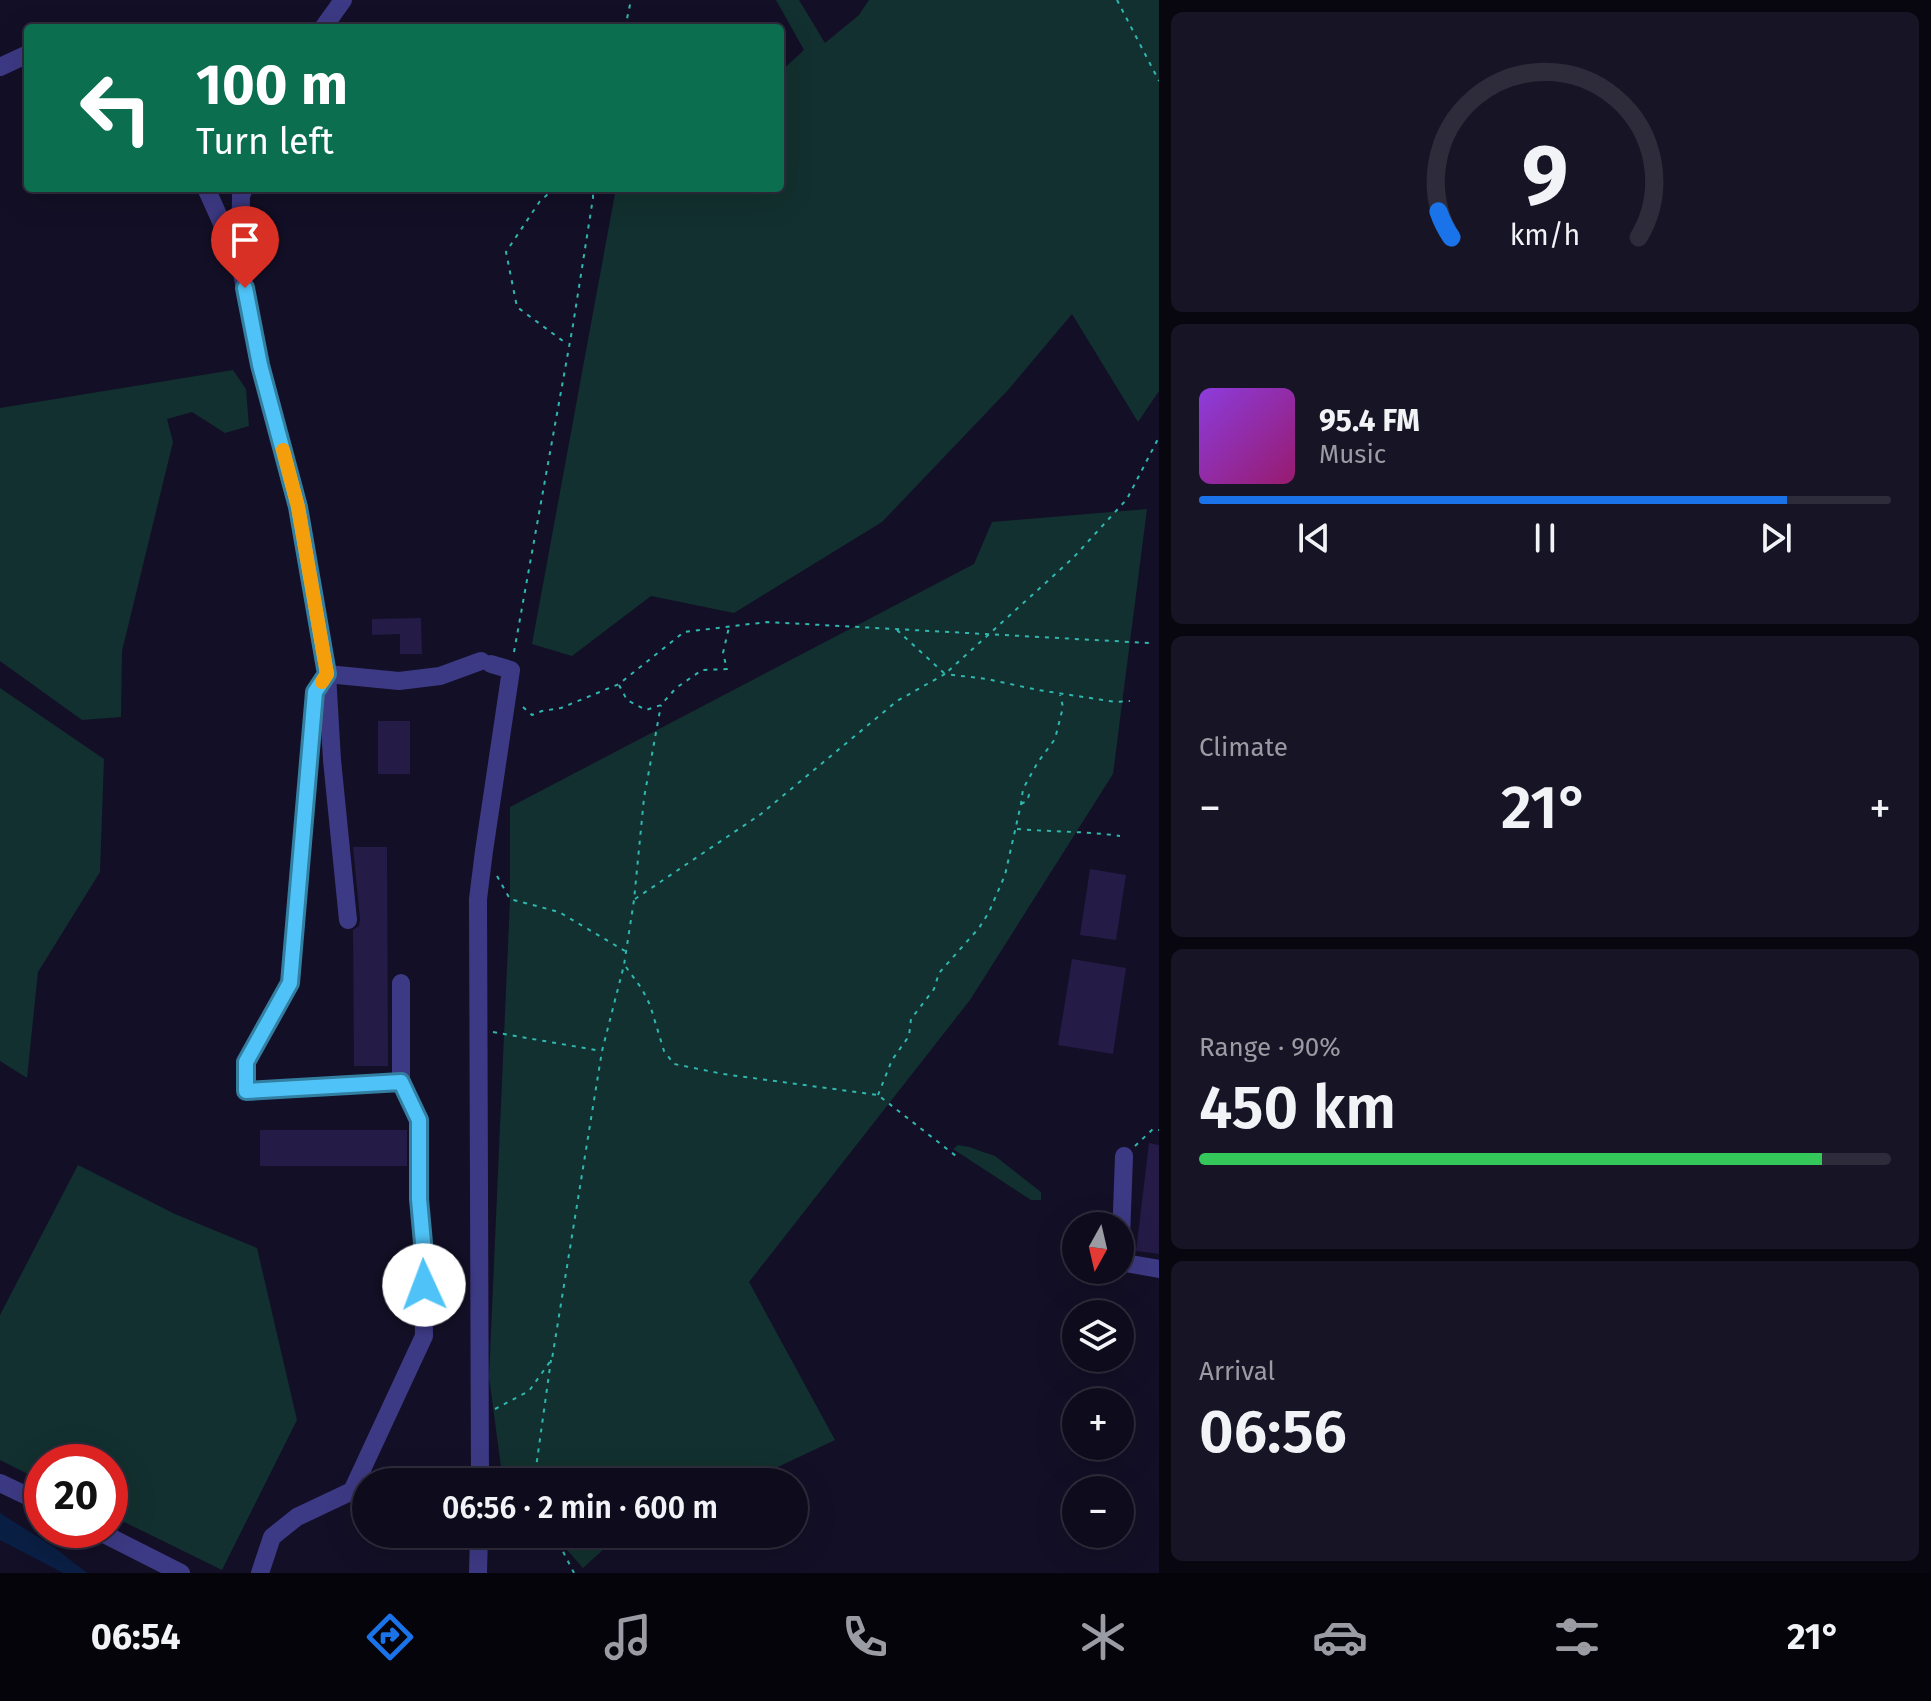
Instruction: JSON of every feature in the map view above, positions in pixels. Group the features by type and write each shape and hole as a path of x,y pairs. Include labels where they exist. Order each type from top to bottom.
{"street":[{"path":"326,24 343,0"},
{"path":"0,67 24,56"},
{"path":"208,192 240,263"},
{"path":"242,192 240,263 260,365 298,507 327,674 348,920"},
{"path":"327,674 399,681 440,676 486,663 511,670 478,899 480,1468"},
{"path":"327,674 315,692 290,983 246,1062 246,1091 401,1082"},
{"path":"260,1573 272,1537 297,1517 352,1491 424,1336 419,1120 401,1082 401,983"},
{"path":"1124,1156 1121,1238 1125,1263 1159,1269"},
{"path":"0,1483 24,1494"},
{"path":"128,1546 181,1573"},
{"path":"478,1573 479,1548"}],"path":[{"path":"626,24 631,0"},
{"path":"1117,0 1159,81"},
{"path":"550,192 540,201 506,252 517,307 569,345"},
{"path":"511,670 593,192"},
{"path":"634,900 761,814 897,701 945,674 1073,558 1127,499 1159,437"},
{"path":"523,707 532,715 561,708 619,684 684,632 767,622 1149,643"},
{"path":"619,684 627,700 646,710 661,705 676,688 702,670 727,669 723,653 730,626"},
{"path":"896,629 945,674 1116,702 1130,701"},
{"path":"878,1095 892,1060 909,1036 911,1019 934,989 939,973 979,928 989,912 1005,875 1023,789 1055,739 1063,707 1059,693"},
{"path":"536,1468 602,1051 624,965 644,798 661,705"},
{"path":"1021,804 1027,801 1029,795 1023,789"},
{"path":"1015,829 1120,836"},
{"path":"497,875 510,899 559,912 626,952"},
{"path":"624,965 642,989 664,1051 674,1064 723,1074 878,1095 956,1156"},
{"path":"478,1030 602,1051"},
{"path":"1124,1156 1153,1129 1159,1130"},
{"path":"480,1423 490,1411 529,1391 552,1359"},
{"path":"561,1548 574,1573"}],"green space":[{"path":"776,0 799,0 825,43 859,15 869,0 1159,0 1159,391 1138,422 1072,314 1008,390 882,522 734,613 651,596 572,656 532,644 615,192 784,192 784,68 804,50"},
{"path":"233,370 246,389 249,426 225,433 192,412 167,419 173,442 122,651 121,717 82,720 0,661 0,408"},
{"path":"1147,509 1113,774 970,1000 749,1282 835,1440 776,1468 501,1468 489,1377 510,899 510,807 974,564 992,522"},
{"path":"0,688 104,759 100,872 38,972 27,1078 0,1061"},
{"path":"958,1145 995,1156 1041,1192 1041,1200 1031,1200 953,1149"},
{"path":"78,1165 175,1214 257,1248 297,1420 222,1570 128,1524 128,1444 24,1444 24,1472 0,1460 0,1315"},
{"path":"565,1548 605,1548 583,1568"}],"water":[{"path":"0,1513 24,1528 24,1548 55,1548 87,1573 63,1573 0,1540"}],"building":[{"path":"421,618 422,654 400,654 400,634 372,635 372,619"},
{"path":"378,721 410,721 410,774 378,774"},
{"path":"353,847 387,847 388,1066 354,1066 353,930 359,926 360,919"},
{"path":"1090,869 1126,875 1116,940 1080,935"},
{"path":"1072,959 1126,968 1113,1054 1058,1045"},
{"path":"260,1130 407,1130 407,1166 260,1166"},
{"path":"1149,1143 1159,1145 1159,1254 1136,1251"}],"slow traffic":[{"path":"283,450 298,507 327,674 322,682"}],"route":[{"path":"245,288 260,365 298,507 327,674 315,692 290,983 246,1062 246,1091 401,1082 419,1120 424,1285"}]}
